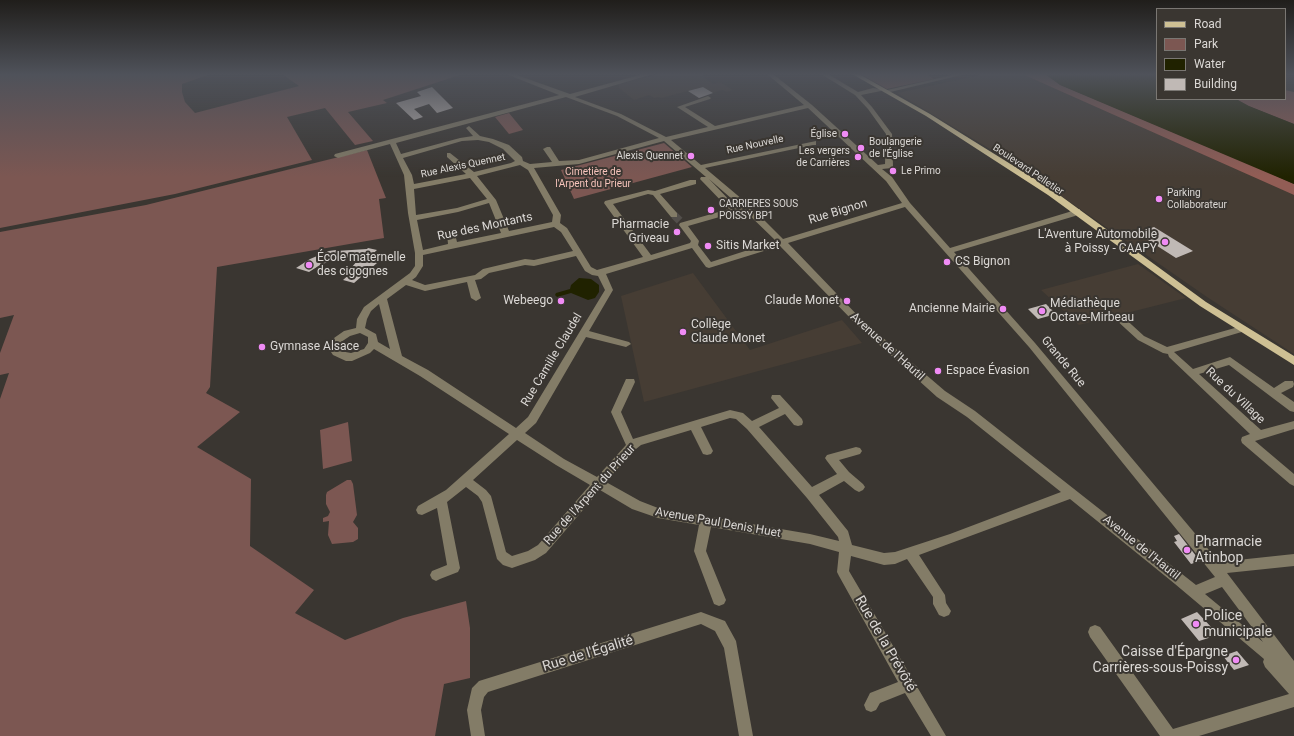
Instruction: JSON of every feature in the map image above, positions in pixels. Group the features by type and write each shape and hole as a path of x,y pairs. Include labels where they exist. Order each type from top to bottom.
{"main road":[{"name":"Boulevard Pelletier","path":"914,108 966,138 1074,212 1141,264 1160,273 1242,329 1294,361"}],"street":[{"path":"338,156 519,108"},
{"name":"Avenue de l'Hautil","path":"602,108 624,117 666,139 700,167 703,180 734,210"},
{"path":"682,108 714,128"},
{"path":"399,157 449,142 478,138 491,140 506,146 519,159 519,162 529,166 579,162 666,139 800,108"},
{"name":"Grande Rue","path":"813,108 889,179 906,204 1032,345 1216,568 1294,672"},
{"path":"870,108 889,134 889,166 876,167"},
{"path":"469,128 478,138"},
{"path":"373,344 367,351 358,356 346,357 336,353 334,344 347,333 360,330 364,314 381,298 413,275 419,266 419,253 413,218 411,187 408,175 392,142"},
{"name":"Rue Nouvelle","path":"700,167 813,143"},
{"path":"547,149 557,164"},
{"path":"450,155 472,175 492,200 506,235"},
{"name":"Rue Alexis Quennet","path":"411,187 514,166 519,162"},
{"path":"529,166 557,215 556,224 564,230 590,271 595,274 694,245 695,241 682,224 746,207"},
{"name":"Avenue de l'Hautil","path":"703,180 746,207 782,242 840,303 892,352 941,394 971,414 1071,493 1194,592 1256,645"},
{"path":"649,259 608,203 648,192 655,193 703,180"},
{"path":"655,193 674,215"},
{"path":"413,218 458,210 492,200"},
{"name":"Rue Bignon","path":"694,245 709,264 906,204"},
{"path":"949,251 1074,212"},
{"name":"Rue des Montants","path":"419,253 556,224"},
{"path":"451,234 453,246"},
{"path":"405,281 425,288 470,279 494,269 525,262 534,264 578,253"},
{"name":"Rue Camille Claudel","path":"422,510 441,500 532,420 609,290 601,273"},
{"path":"470,279 476,298"},
{"path":"381,298 383,300 397,357"},
{"path":"1117,316 1141,338 1166,351 1242,329"},
{"name":"Avenue Paul Denis Huet","path":"360,330 366,331 373,336 373,344 397,357 560,462 644,509 658,513 810,539 884,559 895,558 951,539 1071,493"},
{"path":"583,333 626,344"},
{"name":"Rue du Village","path":"1172,355 1259,436"},
{"path":"1191,373 1230,362 1294,408"},
{"path":"630,382 616,412 628,440 632,445"},
{"path":"1273,393 1290,384"},
{"path":"776,398 798,422"},
{"path":"751,426 786,409"},
{"name":"Rue de l'Arpent du Prieur","path":"465,480 482,493 487,500 501,555 507,561 512,562 532,556 542,549 632,445 637,442 694,424 734,414 744,419 751,426 811,494 844,535 846,548"},
{"path":"694,424 708,451"},
{"path":"1259,436 1294,425"},
{"name":"Rue du Village","path":"1259,436 1246,440 1294,481"},
{"path":"856,451 831,458 845,475 859,487"},
{"path":"811,494 845,475"},
{"path":"436,575 454,568 441,500"},
{"path":"706,521 700,551 719,600"},
{"name":"Rue de la Prévôté","path":"846,548 843,572 939,736"},
{"path":"910,553 939,596 940,604 944,611"},
{"path":"1216,568 1294,560"},
{"path":"1194,592 1224,580"},
{"name":"Rue de l'Égalité","path":"478,736 474,710 476,693 484,686 701,618 720,626 731,646 746,736"},
{"path":"1095,632 1169,736"},
{"path":"1256,645 1294,672"},
{"path":"1256,645 1294,689"},
{"path":"871,705 876,698 908,685"},
{"path":"1175,736 1294,700"}],"shaded area":[{"name":"Parking Collaborateur","path":"923,108 1099,108 1294,195 1294,354 1207,297 1015,164"},
{"path":"1099,108 1116,108 1263,170 1294,184 1294,195"},
{"path":"1254,108 1294,108 1294,124"},
{"path":"1138,264 1186,298 1079,325 1041,290"},
{"name":"Collège Claude Monet","path":"693,273 750,350 842,320 862,343 644,402 621,296"}],"green space":[{"path":"0,108 191,108 195,113 213,108 324,108 287,117 312,160 175,194 0,228"},
{"path":"325,108 364,108 348,112 373,141 355,145"},
{"path":"509,113 523,130 509,134 495,117"},
{"name":"Cimetière de l'Arpent du Prieur","path":"664,143 692,167 574,199 561,170"},
{"path":"367,150 386,198 379,199 384,238 217,267 210,387 206,393 240,412 197,447 251,479 250,546 314,590 295,613 345,640 403,618 466,601 470,628 470,678 444,684 435,736 0,736 0,399 9,373 0,375 0,353 14,315 0,318 0,232 146,205"},
{"path":"348,422 352,461 323,469 320,430"},
{"path":"347,480 351,480 353,484 357,515 353,522 358,528 358,539 353,542 332,544 328,535 329,521 323,522 323,518 328,516 330,512 326,504 326,495 327,492"}],"water":[{"path":"1115,108 1255,108 1294,124 1294,184"},
{"path":"579,278 591,279 599,285 599,292 595,298 588,300 571,293 557,297 555,295 556,293 570,289 571,285"}],"building":[{"path":"402,108 416,108 414,109 423,117 414,120"},
{"path":"433,108 452,108 437,113"},
{"name":"L'Aventure Automobile à Poissy - CAAPY","path":"1154,227 1193,251 1176,258 1137,233"},
{"name":"École maternelle des cigognes","path":"368,248 377,250 367,259 377,263 354,283 343,280 359,266 354,270 352,267 362,255 333,260 320,265 309,272 296,268 310,259 329,251"},
{"name":"Médiathèque Octave-Mirbeau","path":"1046,304 1056,314 1038,319 1028,309"},
{"name":"Pharmacie Atinbop","path":"1179,534 1200,561 1191,564 1174,542 1177,541 1174,536"},
{"name":"Police municipale","path":"1197,612 1218,635 1199,641 1181,619"},
{"name":"Caisse d'Épargne Carrières-sous-Poissy","path":"1237,651 1249,665 1234,670 1223,656"}],"tunnel":[{"path":"674,215 681,222"}],"place":[{"name":"Église","path":"845,134"},
{"name":"Boulangerie de l'Église","path":"861,148"},
{"name":"Alexis Quennet","path":"691,156"},
{"name":"Les vergers de Carrières","path":"858,157"},
{"name":"Le Primo","path":"893,171"},
{"name":"Parking Collaborateur","path":"1159,199"},
{"name":"CARRIERES SOUS POISSY BP1","path":"711,210"},
{"name":"Pharmacie Griveau","path":"677,232"},
{"name":"L'Aventure Automobile à Poissy - CAAPY","path":"1165,242"},
{"name":"Sitis Market","path":"708,246"},
{"name":"CS Bignon","path":"947,262"},
{"name":"École maternelle des cigognes","path":"309,265"},
{"name":"Webeego","path":"561,301"},
{"name":"Claude Monet","path":"847,301"},
{"name":"Ancienne Mairie","path":"1003,309"},
{"name":"Médiathèque Octave-Mirbeau","path":"1042,311"},
{"name":"Collège Claude Monet","path":"683,332"},
{"name":"Gymnase Alsace","path":"262,347"},
{"name":"Espace Évasion","path":"938,371"},
{"name":"Pharmacie Atinbop","path":"1187,550"},
{"name":"Police municipale","path":"1196,624"},
{"name":"Caisse d'Épargne Carrières-sous-Poissy","path":"1236,660"}]}
